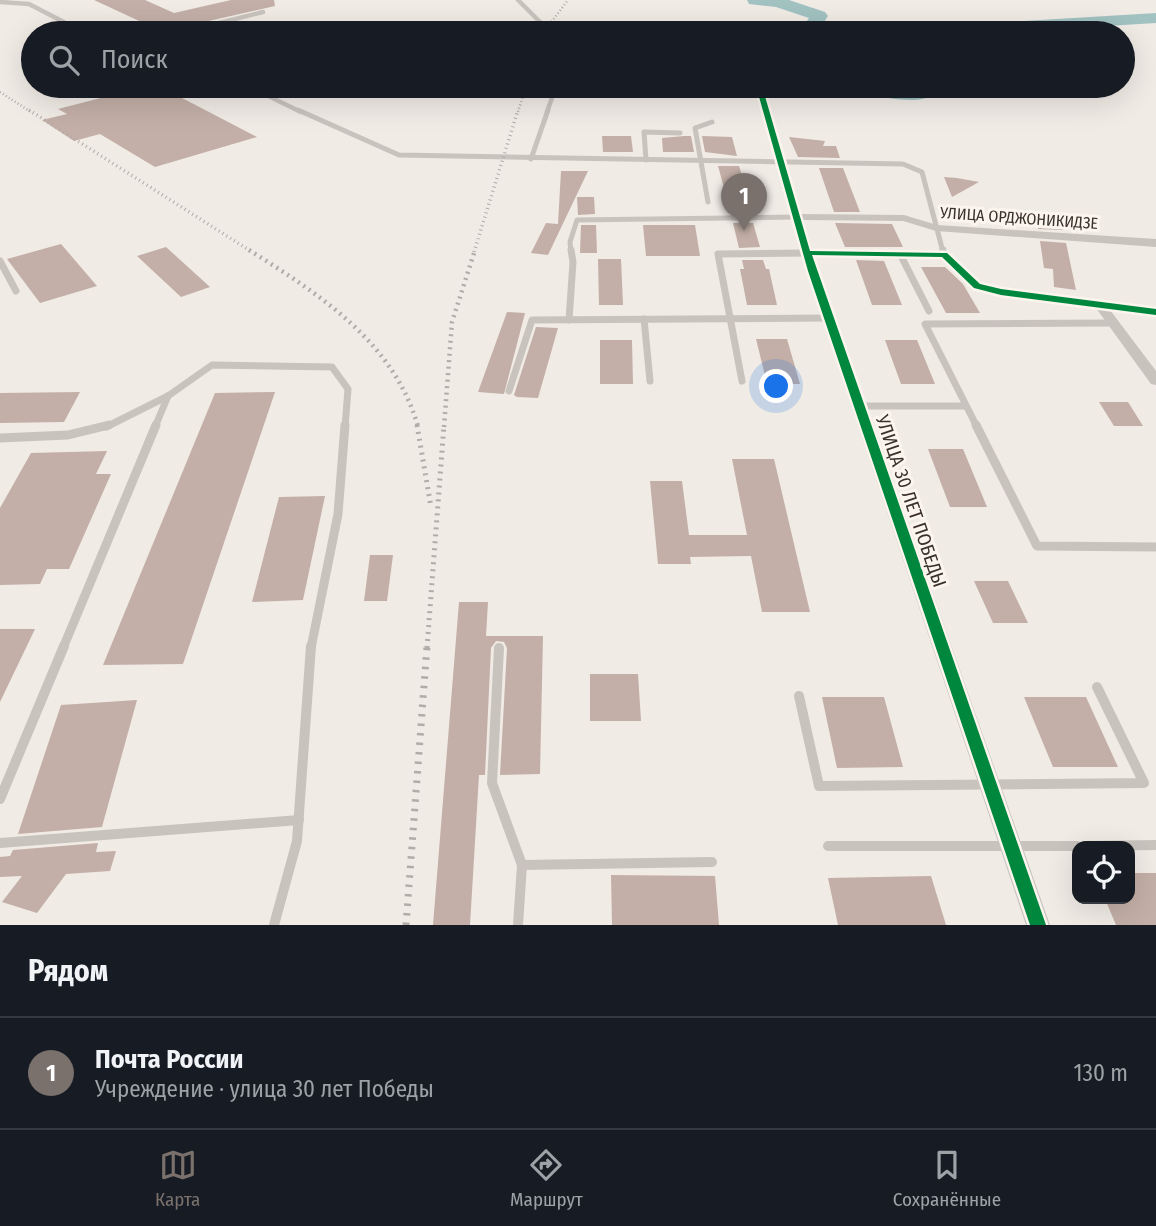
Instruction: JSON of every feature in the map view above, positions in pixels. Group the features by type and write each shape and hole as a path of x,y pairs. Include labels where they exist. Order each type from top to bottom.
{"street":[{"name":"УЛИЦА 30 ЛЕТ ПОБЕДЫ","path":"762,98 807,253 1038,925"},
{"name":"УЛИЦА ОРДЖОНИКИДЗЕ","path":"797,217 904,218 936,228 1156,243"},
{"path":"807,253 944,255 977,286 1001,292 1156,312"},
{"path":"1100,305 1156,381"}],"lane":[{"path":"518,0 539,21"},
{"path":"0,2 29,4 62,21"},
{"path":"227,21 263,12"},
{"path":"273,98 399,155 903,164 922,172 944,255"},
{"path":"531,159 552,98"},
{"path":"708,202 695,128 712,122"},
{"path":"646,160 644,132 680,133"},
{"path":"569,320 572,261 570,242 577,220 797,217"},
{"path":"742,381 718,254 807,253"},
{"path":"900,254 929,311"},
{"path":"0,261 16,291"},
{"path":"509,391 532,320 829,318"},
{"path":"644,319 650,381"},
{"path":"1113,323 925,324 1037,546 1156,547"},
{"path":"0,438 68,435 104,428 168,397 212,365 332,367 348,389 338,513 311,647 297,841 274,925"},
{"path":"0,799 168,397"},
{"path":"859,406 965,406"},
{"path":"499,648 492,783 522,864 518,925"},
{"path":"799,696 819,786 1144,783 1097,687"},
{"path":"0,843 299,820"},
{"path":"1135,845 1156,845"},
{"path":"828,846 1072,846"},
{"path":"522,864 712,862"}],"building":[{"path":"94,0 145,0 174,13 231,0 274,0 275,6 209,21 139,21"},
{"path":"101,98 182,98 257,137 155,167 100,134 74,141 42,120 67,114 58,109"},
{"path":"602,136 631,136 633,152 603,152"},
{"path":"691,136 694,152 663,152 662,138"},
{"path":"702,136 732,137 737,156 705,152"},
{"path":"789,137 825,141 823,146 836,146 840,158 798,157"},
{"path":"718,166 739,166 751,203 748,203 751,212 731,213"},
{"path":"819,168 843,168 860,212 834,212"},
{"path":"561,171 588,171 548,255 531,253 546,223 558,224"},
{"path":"944,177 957,178 979,182 952,197"},
{"path":"577,197 594,197 595,214 578,215"},
{"path":"1037,216 1061,218 1064,230 1038,229"},
{"path":"733,223 753,223 760,247 739,248"},
{"path":"835,223 892,224 903,247 845,247"},
{"path":"581,225 596,225 597,253 580,253"},
{"path":"643,225 695,225 700,256 646,256"},
{"path":"1040,241 1066,243 1076,290 1054,287 1053,269 1044,268"},
{"path":"61,244 97,286 40,303 7,259"},
{"path":"166,247 210,287 181,297 137,256"},
{"path":"598,259 621,259 623,305 599,305"},
{"path":"742,260 763,260 766,269 769,269 777,305 747,305 740,269 744,269"},
{"path":"856,260 884,261 902,305 872,305"},
{"path":"921,267 945,267 963,284 980,313 946,313"},
{"path":"507,312 525,313 504,394 478,392"},
{"path":"536,327 558,328 538,398 517,397 514,395"},
{"path":"756,339 787,339 800,384 767,384"},
{"path":"600,340 632,340 633,384 600,384"},
{"path":"885,340 917,340 935,384 901,384"},
{"path":"80,392 64,422 0,423 0,393"},
{"path":"275,392 183,664 103,665 215,393"},
{"path":"1099,402 1128,402 1143,426 1114,426"},
{"path":"928,449 963,449 987,507 950,507"},
{"path":"107,451 96,474 111,474 69,569 47,569 40,584 0,585 0,508 31,453"},
{"path":"732,459 774,459 810,612 762,612 751,556 690,557 691,564 658,564 650,481 682,481 689,535 747,535"},
{"path":"325,496 303,600 252,602 279,497"},
{"path":"370,555 393,555 387,601 364,601"},
{"path":"974,581 1008,581 1028,623 993,623"},
{"path":"459,602 488,602 486,636 543,636 540,774 500,775 507,648 504,642 496,641 491,648 485,775 479,775 470,925 433,925"},
{"path":"0,629 35,629 0,702"},
{"path":"590,674 638,674 641,721 590,721"},
{"path":"822,697 884,697 903,767 837,768"},
{"path":"1024,697 1086,697 1118,767 1053,767"},
{"path":"137,700 102,827 18,834 61,705"},
{"path":"98,843 96,852 116,851 110,871 66,874 37,913 2,902 22,876 0,877 0,857 10,856 13,850"},
{"path":"1135,873 1156,873 1156,925 1116,925 1107,904 1135,904"},
{"path":"611,875 715,876 719,925 612,925"},
{"path":"931,876 946,925 838,925 828,878"}],"waterway":[{"path":"755,0 778,2 819,16 816,21"},
{"path":"1106,21 1156,18"}],"railway":[{"path":"552,21 568,0"},
{"path":"0,92 31,112"},
{"path":"518,112 522,98"},
{"path":"29,110 252,252"},
{"path":"474,252 518,110"},
{"path":"249,250 327,303 373,346 392,370 407,397 418,427"},
{"path":"444,427 452,322 475,250"},
{"path":"417,425 431,507"},
{"path":"427,648 444,425"},
{"path":"406,925 427,646"}],"cycle path":[{"path":"762,98 812,271 1038,925"},
{"path":"807,253 944,255 977,286 1001,292 1156,312"}],"place":[{"name":"Почта России","path":"744,231"}]}
